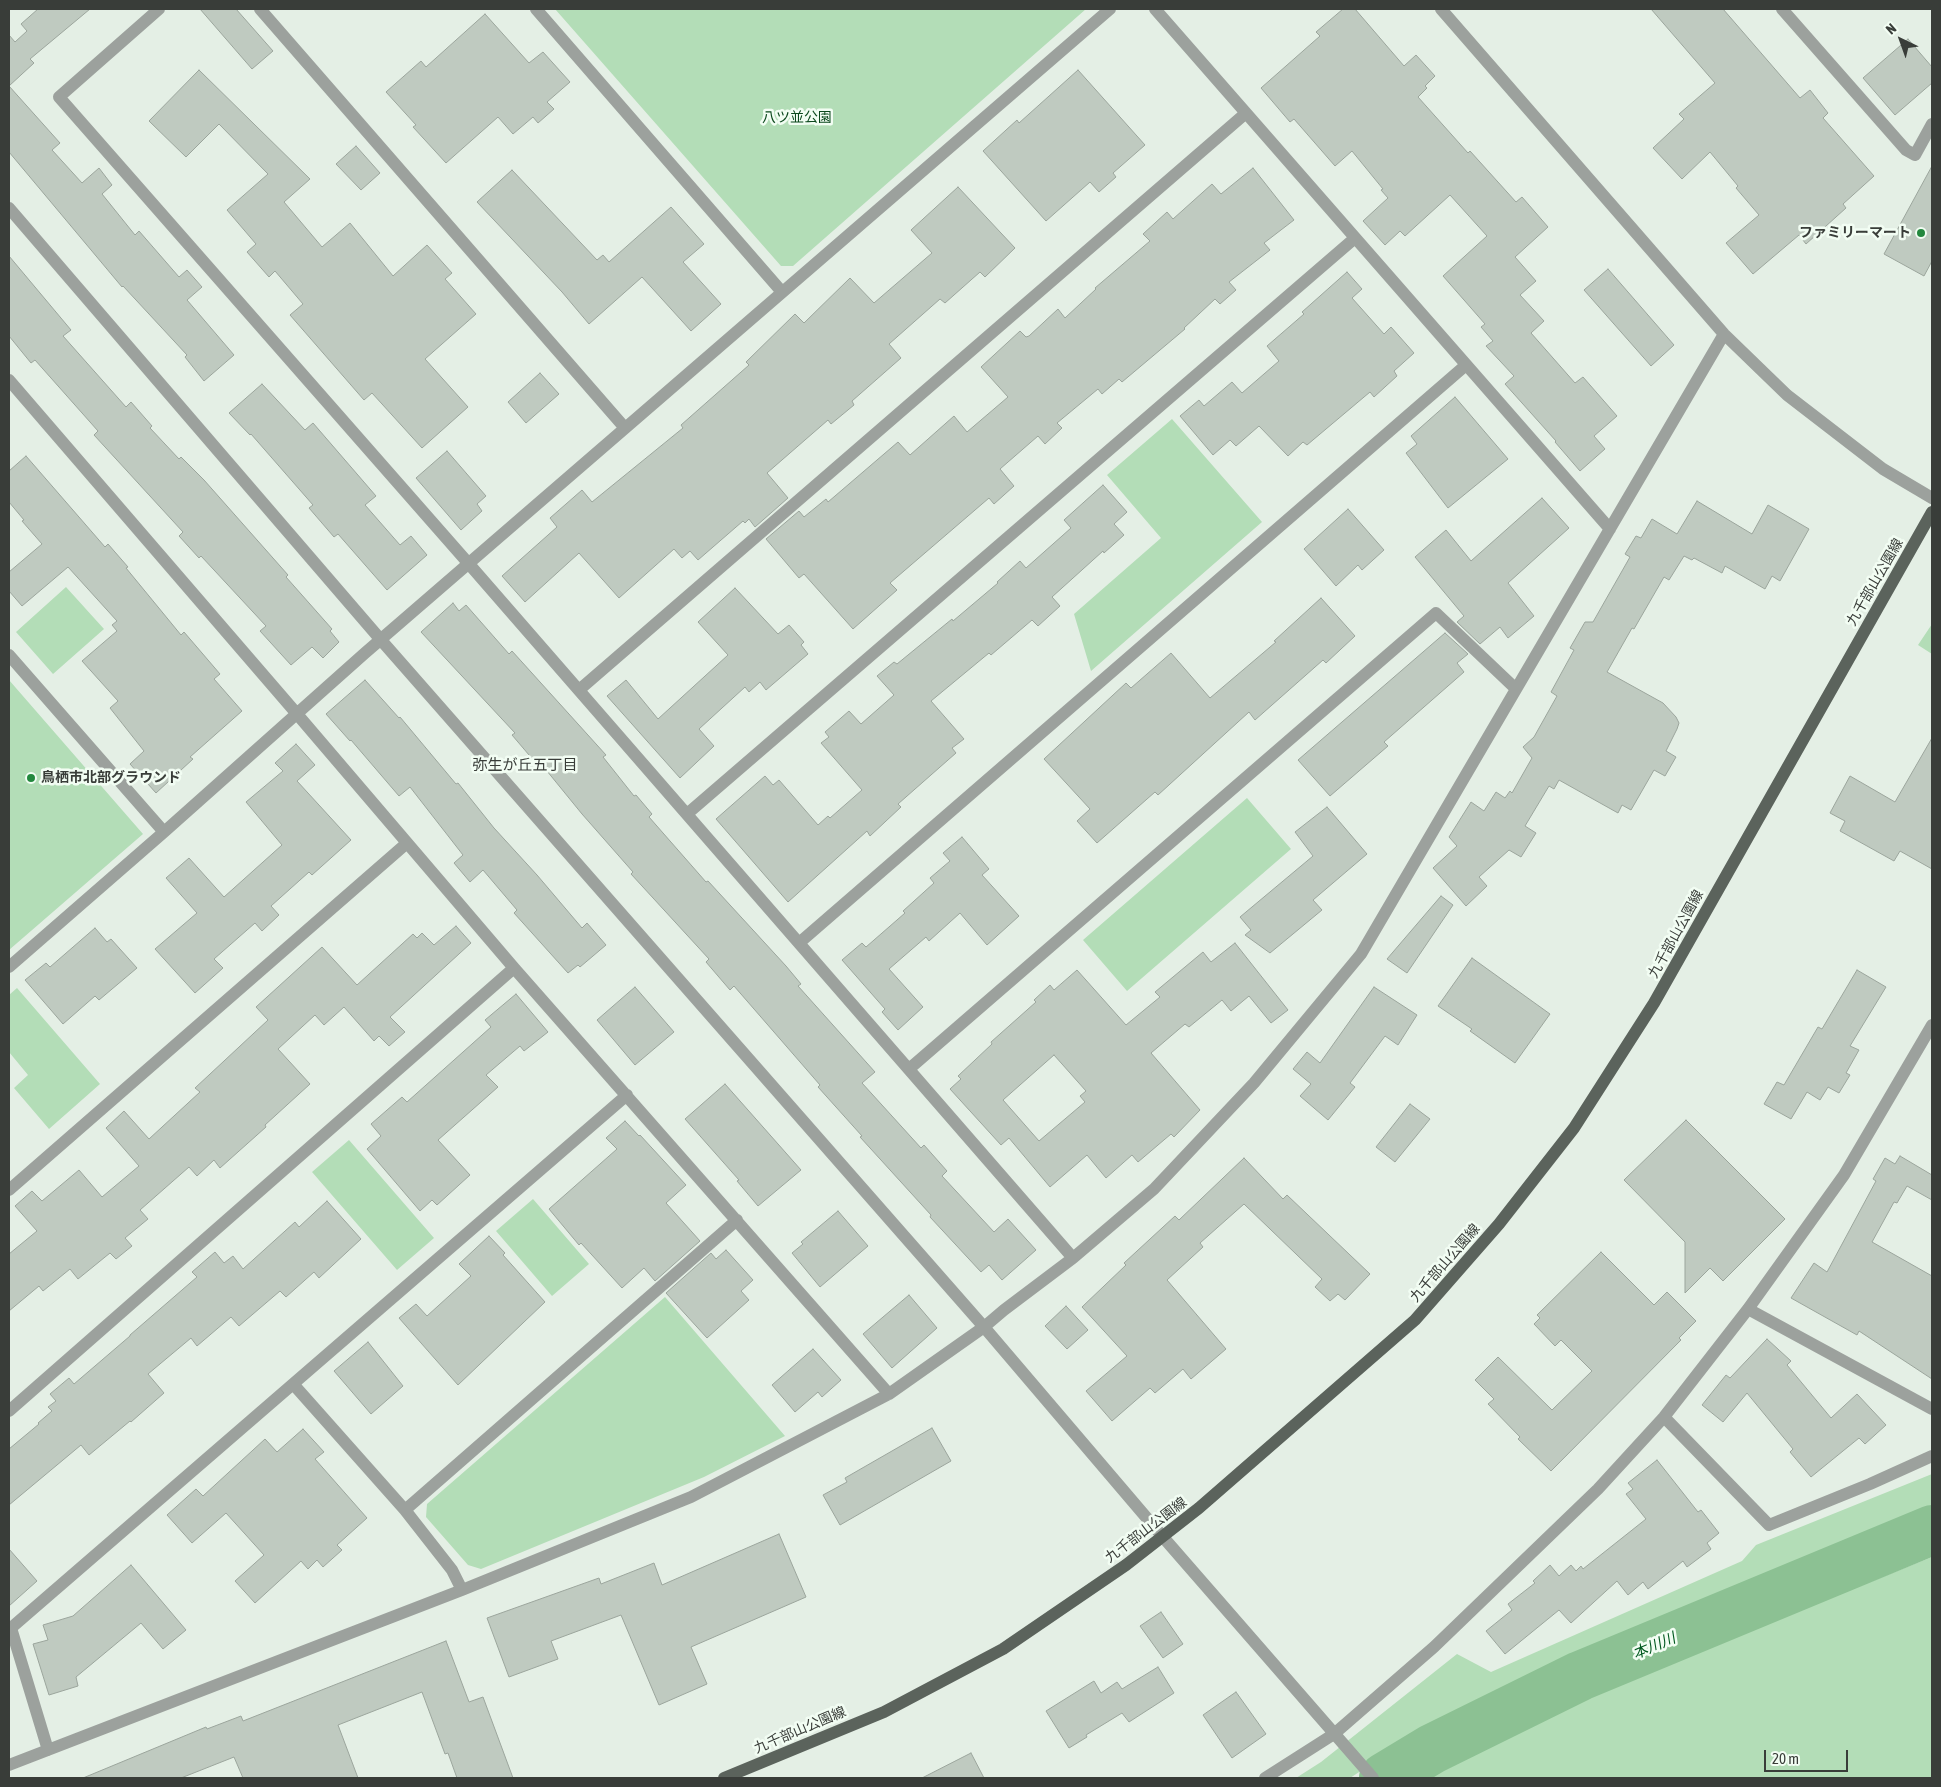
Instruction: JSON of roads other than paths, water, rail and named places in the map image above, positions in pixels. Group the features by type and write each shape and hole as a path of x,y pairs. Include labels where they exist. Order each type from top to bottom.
{"main road":[{"name":"九千部山公園線","path":"724,1778 884,1712 1003,1649 1126,1565 1163,1537 1199,1508 1415,1320 1499,1224 1574,1128 1654,1003 1932,512"}],"street":[{"path":"159,9 58,97 469,564 1073,1258"},
{"path":"260,9 624,428"},
{"path":"536,9 782,292"},
{"path":"9,967 624,428 1110,9"},
{"path":"1155,9 1610,529"},
{"path":"1441,9 1724,334 1787,395 1883,469 1932,498"},
{"path":"1782,9 1906,150 1915,155 1932,124"},
{"path":"579,690 1246,113"},
{"path":"9,208 381,640 984,1327 1163,1537 1373,1778"},
{"path":"687,814 1355,238"},
{"path":"9,1764 462,1590 691,1497 890,1394 984,1327 1073,1258 1154,1189 1254,1083 1360,954 1724,334"},
{"path":"799,943 1466,365"},
{"path":"9,380 298,714 514,968 890,1394"},
{"path":"909,1069 1436,614 1516,689"},
{"path":"9,655 164,832"},
{"path":"9,1190 408,843"},
{"path":"9,1411 514,968"},
{"path":"1265,1778 1334,1734 1448,1633 1598,1489 1664,1417 1748,1309 1844,1175 1932,1025"},
{"path":"48,1750 11,1628 627,1095"},
{"path":"405,1510 737,1220"},
{"path":"1748,1309 1932,1409"},
{"path":"294,1385 405,1510 452,1570 462,1590"},
{"path":"1664,1417 1769,1525 1870,1484 1932,1456"}],"waterway":[{"name":"本川川","path":"1384,1778 1432,1749 1580,1676 1932,1530"}],"place":[{"name":"ファミリーマート","path":"1921,233"},
{"name":"鳥栖市北部グラウンド","path":"31,778"}],"district":[{"name":"弥生が丘五丁目","path":"525,765"}],"park label":[{"name":"八ツ並公園","path":"797,118"}]}
